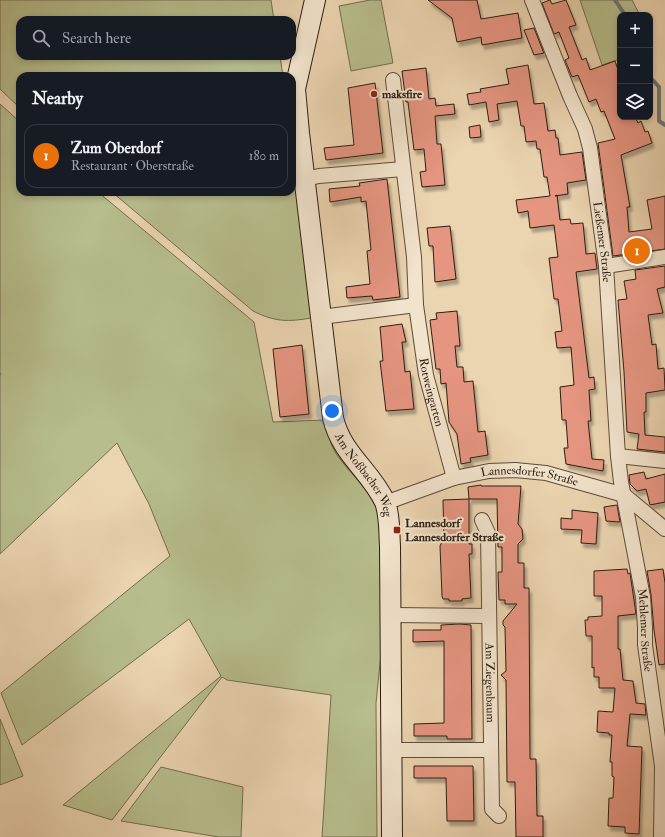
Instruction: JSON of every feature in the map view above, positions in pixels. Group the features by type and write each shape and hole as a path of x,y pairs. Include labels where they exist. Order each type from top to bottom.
{"street":[{"name":"Am Noßbacher Weg","path":"296,85 315,0"},
{"name":"Ließemer Straße","path":"532,0 570,96 585,129 590,148 606,266 618,456 624,495"},
{"name":"Rotweingarten","path":"393,80 414,257 416,305 426,375 454,478"},
{"name":"Am Noßbacher Weg","path":"296,98 332,418 337,434 346,449 372,481 385,503 390,546 392,837"},
{"path":"305,179 319,176 403,169"},
{"path":"606,266 665,257"},
{"path":"321,317 416,305"},
{"path":"618,456 665,461"},
{"name":"Lannesdorfer Straße","path":"385,503 454,478 489,471 515,470 546,473 624,495 665,529"},
{"name":"Mehlemer Straße","path":"624,495 643,597 645,645 662,766 661,837"},
{"name":"Am Ziegenbaum","path":"482,520 488,533 492,809 499,816"},
{"path":"391,615 489,616"},
{"path":"391,750 490,750"}],"green space":[{"path":"0,0 271,0 273,16 16,16 16,60 281,60 282,72 16,72 16,104 0,89"},
{"path":"370,0 381,0 393,63 351,71 339,6"},
{"path":"580,0 632,0 638,12 617,12 617,60 602,65"},
{"path":"0,104 16,118 16,196 103,196 254,322 273,422 325,420 335,451 376,504 380,512 384,624 376,703 377,837 322,837 331,695 227,680 222,677 112,820 63,805 221,676 189,619 22,745 1,693 170,556 149,504 117,443 0,554"},
{"path":"296,183 311,318 282,320 261,315 253,311 117,196 296,196"},
{"path":"0,719 23,776 0,785"},
{"path":"161,767 243,787 241,837 219,837 121,821"}],"building":[{"path":"428,0 477,0 481,19 518,13 522,38 482,45 481,37 457,42 452,18"},
{"path":"550,0 552,4 566,0 576,25 569,27 582,60 586,58 590,70 615,61 617,67 617,120 636,120 638,123 641,121 645,132 648,131 652,143 621,155 630,207 627,207 629,232 652,229 647,200 665,196 665,249 613,256 598,143 615,139 604,111 601,112 596,99 589,102 578,75 572,77 565,60 569,58 559,32 554,34 542,3"},
{"path":"534,28 544,53 534,55 524,30"},
{"path":"528,65 534,104 544,103 548,131 555,130 556,138 558,138 560,155 582,152 586,180 567,183 568,194 557,196 560,220 570,219 571,224 583,223 586,254 595,253 597,269 576,272 589,378 594,377 595,389 589,390 591,421 588,421 592,459 604,460 603,471 566,464 564,448 568,448 566,420 562,420 560,387 574,385 571,347 557,348 555,332 562,331 558,299 554,299 549,258 558,257 554,225 530,228 528,211 518,213 516,200 550,196 547,177 544,177 540,149 537,149 536,141 526,142 524,126 521,126 517,101 497,104 499,120 489,122 486,102 469,105 467,94 481,92 480,89 509,84 506,69"},
{"path":"426,68 429,99 435,98 436,106 454,104 455,114 435,116 437,144 441,144 445,185 422,187 420,172 426,171 424,149 414,150 408,102 406,102 402,71"},
{"path":"375,83 383,153 326,160 324,148 354,145 348,88"},
{"path":"480,125 481,137 470,138 469,127"},
{"path":"387,179 400,297 373,300 372,296 347,298 346,287 370,284 367,251 371,250 366,201 361,202 361,197 330,202 329,189 360,186 359,183"},
{"path":"450,226 456,279 435,282 433,246 429,246 427,228"},
{"path":"665,266 665,287 657,289 663,313 648,315 652,345 656,344 658,369 664,368 665,390 646,393 646,412 644,412 645,435 665,437 665,452 637,449 639,434 627,432 618,300 627,299 624,281 636,279 635,270"},
{"path":"457,311 460,346 455,346 457,367 463,367 464,382 473,381 478,432 485,431 488,455 470,458 471,462 461,464 457,434 449,422 446,383 441,384 440,369 436,369 430,320 437,319 436,313"},
{"path":"402,324 406,342 402,342 405,372 410,371 414,409 386,411 380,361 383,361 380,327"},
{"path":"302,345 309,414 280,417 273,349"},
{"path":"644,472 646,479 665,474 665,502 650,505 646,489 637,491 630,484 629,475"},
{"path":"481,485 521,486 518,524 522,529 523,539 518,544 518,563 524,563 524,588 529,588 530,759 536,759 537,816 543,816 543,837 516,837 515,782 507,782 506,680 501,675 506,671 505,627 503,625 503,621 517,604 505,604 505,600 499,600 498,572 502,572 502,547 498,547 497,499 469,499 468,487"},
{"path":"469,499 469,544 472,544 472,554 469,554 471,598 462,599 462,601 449,601 449,599 443,599 442,596 440,546 442,542 444,542 443,500"},
{"path":"617,505 620,522 606,521 604,507"},
{"path":"572,510 598,513 596,544 581,543 582,530 561,529 561,518 572,519"},
{"path":"627,569 628,574 630,573 636,614 618,616 618,649 620,649 623,680 633,681 636,703 645,704 646,715 630,714 627,746 642,747 639,834 625,833 625,827 608,826 609,798 613,798 614,777 612,776 612,762 610,762 612,735 609,735 609,733 597,732 598,711 613,712 615,688 599,688 599,677 594,677 594,667 592,668 592,636 586,636 585,620 588,620 588,617 602,616 602,596 594,596 594,571"},
{"path":"663,569 665,583 665,664 659,665 647,571"},
{"path":"441,625 471,625 472,739 447,739 447,736 414,736 414,724 444,723 444,641 413,642 413,630 441,630"},
{"path":"414,766 473,766 474,821 447,821 446,778 414,778"}],"waterway":[{"path":"615,0 623,12"},
{"path":"653,80 659,87 659,121 665,125"}],"place":[{"name":"maksfire","path":"374,94"},
{"name":"Zum Oberdorf","path":"637,251"},
{"name":"Lannesdorf Lannesdorfer Straße","path":"397,530"}]}
